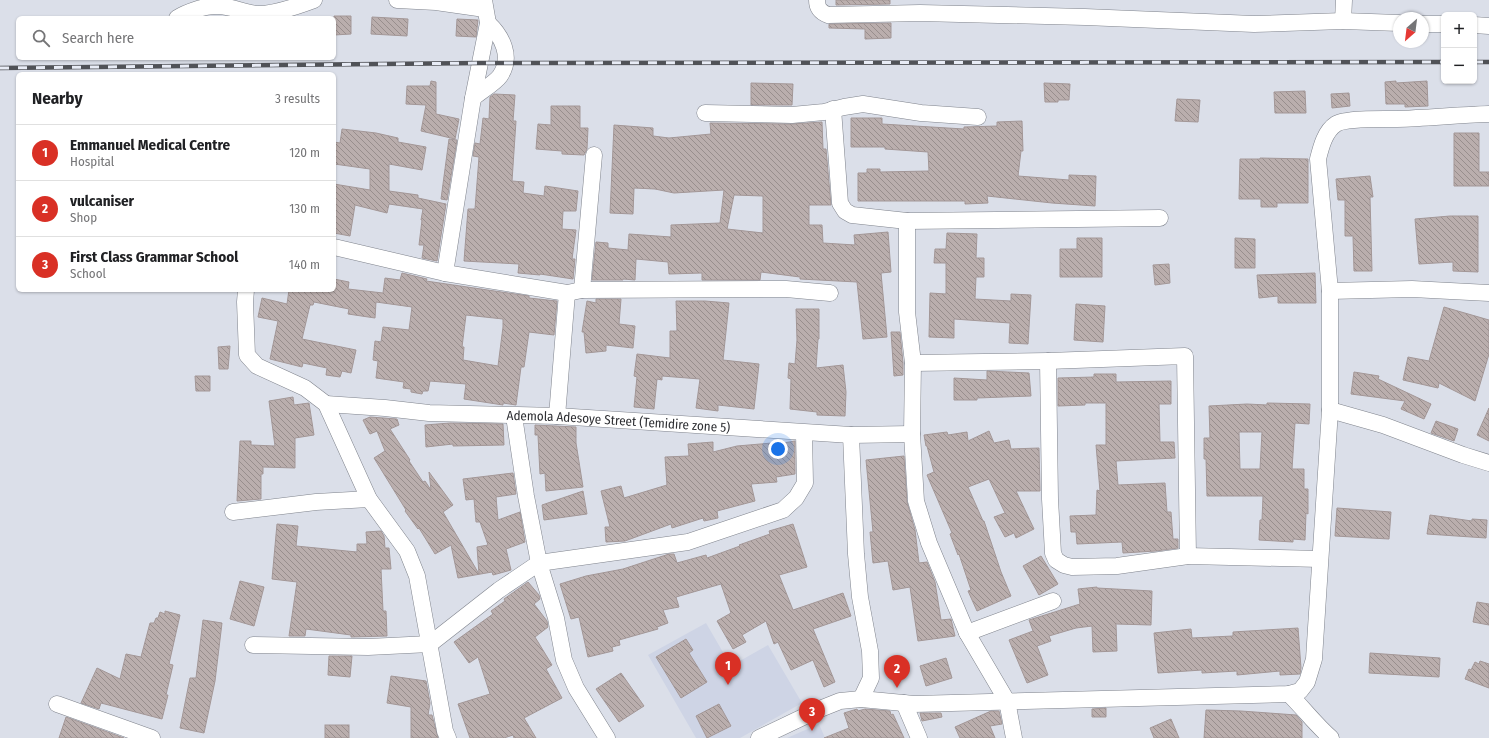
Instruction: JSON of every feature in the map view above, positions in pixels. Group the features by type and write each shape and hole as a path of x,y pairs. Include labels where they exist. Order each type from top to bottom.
{"street":[{"path":"182,16 195,10 218,6 256,14 265,13 294,7 314,0"},
{"path":"398,0 436,2 485,11 505,47 506,63 499,77 473,98"},
{"path":"817,0 819,10 828,15 920,13 1086,17 1254,24 1343,22 1393,23"},
{"path":"1343,22 1344,0"},
{"path":"446,273 485,11"},
{"path":"1429,24 1441,24"},
{"path":"1477,25 1489,26"},
{"path":"705,113 792,115 824,112 863,104 921,113 978,117"},
{"path":"833,109 840,203 844,211 852,215 907,221 1160,218"},
{"path":"760,738 840,701 861,699 904,703 1289,694 1300,691 1307,682 1314,659 1330,410 1330,291 1318,159 1322,143 1336,123 1359,120 1489,114"},
{"path":"557,416 594,155"},
{"path":"907,221 907,312 913,363 912,434 916,500 929,543 967,633 1008,701 1014,738"},
{"path":"336,247 446,273 575,291 786,289 830,293"},
{"path":"1330,291 1412,289 1489,293"},
{"path":"246,292 247,355 250,360 256,366 305,388 326,404 369,499 407,551 417,576 445,731 448,738"},
{"path":"913,363 1048,361 1185,356 1188,556"},
{"path":"1048,361 1050,499 1053,553 1056,560 1064,565 1072,567 1117,566 1188,556 1320,559"},
{"name":"Ademola Adesoye Street (Temidire zone 5)","path":"326,404 429,413 557,416 851,436 912,434"},
{"path":"1330,410 1383,425 1463,455 1489,463"},
{"path":"514,416 526,496 539,563 556,618 564,660 576,688 606,738"},
{"path":"253,644 368,647 430,644 499,590 539,563 688,542 783,510 796,498 805,484 804,433"},
{"path":"851,436 856,554 860,597 870,651 871,678 861,699"},
{"path":"233,512 316,502 369,499"},
{"path":"967,633 1053,601"},
{"path":"1289,694 1331,738"},
{"path":"904,703 919,738"},
{"path":"57,704 152,738"}],"shaded area":[{"path":"706,623 731,666 768,645 802,703 740,738 696,738 648,655"},
{"path":"819,724 825,738 787,738"}],"building":[{"path":"836,0 890,0 890,4 836,5"},
{"path":"336,16 351,16 351,34 336,35"},
{"path":"372,17 408,19 407,36 371,34"},
{"path":"457,19 478,20 476,37 456,36"},
{"path":"891,23 891,38 865,39 865,29 829,28 829,24"},
{"path":"431,81 436,82 436,114 459,119 455,139 421,131 426,105 406,104 407,86 430,86"},
{"path":"1396,81 1396,83 1427,81 1428,106 1405,107 1405,104 1386,104 1385,82"},
{"path":"751,83 793,84 792,105 751,105"},
{"path":"1044,83 1070,84 1069,100 1045,102"},
{"path":"1305,91 1306,113 1275,113 1274,92"},
{"path":"1349,93 1350,106 1332,108 1331,94"},
{"path":"494,94 515,95 513,121 516,121 512,181 524,182 523,193 544,196 545,186 578,191 576,211 563,211 562,229 576,230 572,259 575,259 573,279 540,274 518,273 519,264 464,261 468,209 475,209 479,157 473,156 475,143 480,144 483,118 489,119 490,97"},
{"path":"1177,99 1200,100 1198,122 1175,121"},
{"path":"551,106 580,106 580,128 588,128 587,149 584,155 562,154 562,151 536,149 538,124 551,125"},
{"path":"851,118 882,118 882,124 964,129 964,127 997,126 997,122 1022,121 1023,151 1021,151 1018,176 1069,180 1069,175 1096,176 1095,206 987,196 988,203 965,204 965,201 858,201 858,173 867,173 867,169 880,169 880,172 929,171 928,152 885,149 885,147 851,147"},
{"path":"822,122 823,149 826,149 831,205 809,205 809,225 822,225 823,243 855,245 854,235 888,232 891,272 881,273 887,337 863,339 857,282 800,279 800,277 761,272 760,280 702,280 702,273 669,274 668,262 636,259 635,280 592,280 596,242 608,243 608,248 628,250 629,234 671,237 671,225 720,223 724,190 674,193 655,189 634,188 633,214 610,213 614,125 653,128 653,136 669,138 711,134 710,123 792,124","holes":["734,195 763,196 763,233 727,229"]},
{"path":"342,129 376,133 398,138 398,142 426,147 422,170 389,164 389,191 418,195 418,198 446,204 437,261 422,258 424,245 419,245 423,209 389,204 387,213 355,205 350,236 336,233 336,184 370,190 370,169 336,164 336,142 340,143"},
{"path":"1454,133 1479,133 1479,172 1489,172 1489,186 1454,186"},
{"path":"449,139 457,140 447,200 441,199"},
{"path":"1240,159 1308,159 1308,203 1277,203 1277,207 1261,207 1261,199 1239,199"},
{"path":"1370,176 1373,197 1370,197 1372,271 1354,271 1353,236 1345,236 1345,200 1338,200 1336,179"},
{"path":"1450,216 1478,216 1478,272 1453,271 1453,262 1419,264 1415,219"},
{"path":"947,233 977,234 976,258 984,258 984,277 976,277 975,299 1011,301 1011,294 1031,295 1028,344 1009,343 1010,323 954,319 954,338 929,337 930,293 946,294 946,263 934,263 935,249 946,249"},
{"path":"1077,238 1102,238 1102,277 1060,277 1060,249 1077,249"},
{"path":"1235,238 1255,239 1255,268 1235,268"},
{"path":"1169,264 1170,283 1155,285 1153,265"},
{"path":"402,273 427,279 426,281 529,296 529,298 557,301 554,335 529,332 524,367 521,367 516,405 503,403 503,405 464,399 466,384 430,381 428,391 423,391 422,394 411,392 411,389 403,388 404,382 376,378 378,361 373,360 375,341 381,342 383,327 409,330 412,307 376,302 375,318 348,314 349,309 314,302 313,305 310,305 302,339 356,350 351,373 342,371 340,377 326,375 327,368 303,363 302,367 270,359 278,321 258,317 262,298 287,304 289,292 336,292 336,279 349,282 348,289 383,293 385,278 400,280","holes":["466,315 503,319 498,366 463,360 464,347 462,347"]},
{"path":"1315,273 1316,303 1278,303 1278,296 1259,298 1257,275"},
{"path":"596,299 621,299 619,324 635,326 633,348 606,345 606,351 586,353 584,332 582,332 587,301 596,303"},
{"path":"676,301 729,303 723,360 759,364 754,409 718,405 718,411 696,408 700,379 662,376 662,380 657,379 654,409 634,407 637,377 634,376 637,354 670,358 670,331 677,331"},
{"path":"1076,304 1105,306 1103,342 1074,340"},
{"path":"1444,307 1489,320 1489,354 1475,401 1439,383 1438,388 1403,380 1408,357 1429,361"},
{"path":"796,309 819,309 819,339 816,368 843,365 846,392 845,416 817,415 817,412 790,409 791,379 788,378 789,363 795,364 797,340"},
{"path":"891,332 900,332 903,375 894,376"},
{"path":"230,346 228,369 219,369 218,347"},
{"path":"987,371 1029,373 1031,396 954,400 954,378 987,380"},
{"path":"1354,372 1379,376 1378,379 1431,404 1424,419 1401,409 1405,401 1351,394"},
{"path":"1094,374 1116,374 1116,382 1171,381 1171,404 1159,404 1160,442 1174,442 1175,458 1116,461 1118,485 1165,483 1167,512 1171,512 1173,539 1178,539 1178,548 1123,553 1122,542 1077,544 1076,532 1071,532 1070,516 1096,515 1097,490 1100,491 1096,445 1106,445 1106,403 1085,403 1085,405 1058,406 1058,378 1094,377"},
{"path":"195,376 210,376 210,391 196,391"},
{"path":"293,397 294,405 309,403 314,435 295,438 295,468 263,467 263,474 261,474 261,499 237,501 240,441 251,441 251,445 275,446 269,401"},
{"path":"1267,403 1310,404 1309,424 1295,423 1292,469 1304,469 1304,489 1308,489 1308,514 1306,513 1305,540 1293,539 1293,542 1259,540 1263,496 1207,496 1204,438 1210,438 1209,406 1247,404 1267,405","holes":["1239,432 1262,432 1260,469 1240,469"]},
{"path":"1489,408 1489,441 1477,435"},
{"path":"370,417 397,419 399,425 390,429 423,482 425,481 431,490 429,472 453,505 443,512 479,574 477,547 488,545 480,522 476,522 474,499 466,500 463,479 513,473 516,494 496,497 498,520 520,512 525,542 506,549 511,570 493,575 492,572 458,578 451,545 435,554 419,528 418,529 405,511 406,510 374,458 385,451 377,431 370,434 363,420"},
{"path":"1436,421 1458,429 1454,441 1431,433"},
{"path":"450,423 503,424 504,445 453,446 453,444 426,447 425,425"},
{"path":"535,425 576,427 576,443 583,487 546,491 545,473 540,474 538,435 535,435"},
{"path":"989,431 994,443 1009,440 1011,449 1039,448 1040,491 1016,491 1034,529 1016,538 1014,533 1005,537 994,517 1005,513 989,479 968,487 984,521 1001,572 1011,596 977,611 968,591 971,590 959,554 958,555 950,534 952,533 927,475 934,472 924,435 947,432 948,435 967,432 968,441"},
{"path":"795,441 795,474 776,477 777,482 751,484 755,501 717,511 718,518 704,521 703,518 672,528 671,524 625,541 606,542 605,527 610,527 601,491 621,486 624,498 667,485 665,457 689,456 688,444 713,442 713,452 737,446 772,443 772,445"},
{"path":"904,456 907,502 915,530 919,563 927,562 935,582 941,620 951,619 955,636 918,641 910,587 893,590 888,561 873,563 870,532 873,532 866,460"},
{"path":"583,491 587,514 544,520 542,505"},
{"path":"1337,508 1391,512 1389,539 1335,536"},
{"path":"1430,515 1472,521 1472,519 1487,520 1486,538 1427,534"},
{"path":"277,524 298,526 296,546 357,552 357,544 367,544 366,532 381,531 384,536 385,548 389,548 391,569 381,569 383,611 386,611 387,636 351,637 351,635 306,629 305,636 289,636 297,582 272,579"},
{"path":"793,524 807,567 779,575 793,610 843,593 851,616 813,629 835,682 824,687 813,660 791,670 778,642 774,644 766,621 742,635 746,642 733,649 717,621 731,613 721,584 676,597 679,607 663,610 668,623 657,627 658,629 619,640 620,645 612,647 613,651 588,657 579,617 571,619 560,584 586,576 623,569 669,554 674,554 677,563 706,555 707,558 770,534 769,531"},
{"path":"1041,556 1058,584 1039,595 1023,566"},
{"path":"240,581 264,587 254,626 230,619"},
{"path":"528,582 539,595 540,599 534,604 547,621 548,627 535,637 552,665 546,669 562,698 524,718 536,738 514,738 513,735 504,738 470,738 458,704 490,694 478,657 469,663 454,642 493,614 491,611 505,601 504,599"},
{"path":"1097,587 1152,591 1151,625 1116,624 1117,651 1093,652 1092,626 1076,628 1049,636 1051,641 1037,646 1048,675 1027,683 1009,640 1033,631 1029,620 1080,604 1078,589"},
{"path":"1477,602 1489,604 1489,625 1473,622"},
{"path":"165,611 180,615 169,664 173,665 162,719 101,703 99,709 81,703 97,668 120,679 126,654 141,657 150,623 154,623 160,612 165,614"},
{"path":"203,620 222,623 215,681 204,733 180,728 190,678 196,678"},
{"path":"1298,628 1301,668 1300,674 1280,675 1280,671 1237,675 1237,671 1202,673 1202,670 1158,673 1154,633 1191,629 1192,638 1233,636 1233,632"},
{"path":"686,639 693,650 689,653 707,682 681,698 656,657"},
{"path":"1370,653 1440,658 1439,677 1369,673"},
{"path":"329,656 352,656 350,677 328,675"},
{"path":"946,658 952,678 926,686 920,666"},
{"path":"1480,661 1489,664 1489,688 1465,679 1469,669 1471,670 1475,662 1479,664"},
{"path":"621,673 644,706 619,722 596,689"},
{"path":"391,676 426,681 430,703 428,715 432,715 438,738 411,738 411,707 387,703"},
{"path":"719,704 731,726 707,738 696,716"},
{"path":"1106,708 1106,717 1092,717 1092,709"},
{"path":"857,709 858,711 865,709 890,711 891,715 893,714 904,738 824,738 849,728 844,713"},
{"path":"1206,710 1296,715 1302,722 1302,738 1204,738"},
{"path":"991,711 999,711 1002,724 990,726 995,738 960,738 955,727"},
{"path":"920,713 941,713 942,717 922,721"},
{"path":"66,717 124,738 59,738"},
{"path":"1171,719 1179,738 1154,738 1150,728"},
{"path":"325,725 349,725 349,738 325,738"}],"railway":[{"path":"0,68 481,63 1441,62"},
{"path":"1477,62 1489,62"}],"place":[{"name":"Emmanuel Medical Centre","path":"728,685"},
{"name":"vulcaniser","path":"897,688"},
{"name":"First Class Grammar School","path":"812,731"}]}
